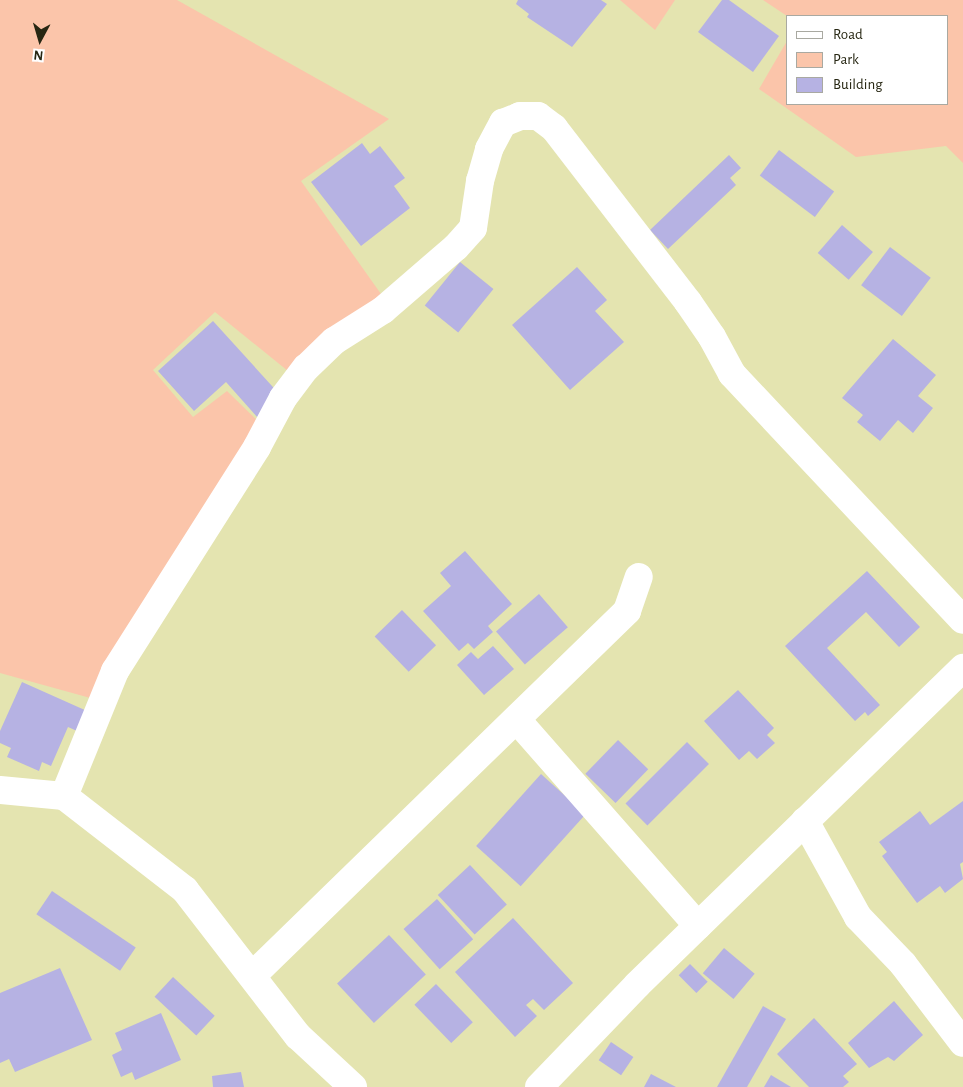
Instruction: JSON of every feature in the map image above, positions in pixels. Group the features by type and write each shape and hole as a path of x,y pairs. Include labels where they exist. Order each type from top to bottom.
{"street":[{"path":"64,796 115,671 257,447 283,398 306,368 334,340 383,310 456,248 473,228 480,181 489,149 503,123 520,116 538,116 554,128 688,302 732,374 963,620"},
{"path":"253,975 518,720 627,611 639,576"},
{"path":"539,1087 698,926 963,668"},
{"path":"518,720 698,926"},
{"path":"0,790 64,796 185,890 253,975 298,1036 353,1087"},
{"path":"805,821 858,917 903,964 963,1043"}],"green space":[{"path":"0,0 177,0 389,119 301,181 381,294 304,384 215,312 153,370 193,417 227,391 261,424 94,699 0,673"},
{"path":"620,0 675,0 655,30"},
{"path":"763,0 963,0 963,163 946,146 856,157 759,89 786,43 786,105 948,105 948,15 786,15"}],"building":[{"path":"518,0 601,0 607,4 572,47 527,17 529,14 516,4"},
{"path":"722,0 729,0 779,36 753,72 698,32"},
{"path":"362,143 370,154 380,146 405,178 394,186 410,208 361,246 311,182"},
{"path":"779,150 834,192 815,217 760,176"},
{"path":"729,155 741,168 730,178 736,185 668,249 650,230"},
{"path":"842,225 873,252 849,280 818,253"},
{"path":"890,247 931,278 902,316 861,285"},
{"path":"460,262 493,289 458,333 425,306"},
{"path":"577,267 607,300 595,311 624,342 570,390 512,325"},
{"path":"213,321 282,397 258,418 226,382 194,411 158,371"},
{"path":"893,339 936,375 918,396 933,408 913,433 898,420 880,441 857,422 863,415 842,398"},
{"path":"465,551 512,604 488,626 493,632 474,649 468,643 459,651 423,611 451,586 440,573"},
{"path":"867,571 920,627 899,647 866,612 827,648 880,705 868,716 865,712 855,721 785,646"},
{"path":"539,594 568,627 525,665 496,631"},
{"path":"402,610 436,645 409,672 375,636"},
{"path":"493,646 514,669 484,695 457,665 471,652 478,659"},
{"path":"22,682 87,711 77,731 68,727 51,766 42,762 39,771 7,757 11,748 0,743 0,731"},
{"path":"738,690 774,728 767,735 775,743 757,759 749,751 739,760 704,721"},
{"path":"618,740 648,769 616,803 585,774"},
{"path":"687,742 709,764 647,825 625,804"},
{"path":"541,774 586,814 521,886 476,846"},
{"path":"963,801 963,862 960,864 963,879 945,893 940,886 917,903 882,856 887,852 879,842 920,811 930,825"},
{"path":"470,865 507,904 475,935 438,895"},
{"path":"52,891 136,947 120,971 36,914"},
{"path":"437,899 473,939 440,969 404,929"},
{"path":"513,918 573,983 544,1010 533,999 526,1005 537,1016 515,1037 455,972"},
{"path":"389,935 426,974 374,1023 337,983"},
{"path":"724,948 755,974 733,999 703,973"},
{"path":"690,964 708,982 696,993 679,975"},
{"path":"60,968 92,1040 15,1072 9,1059 0,1063 0,993"},
{"path":"173,977 215,1016 196,1036 155,997"},
{"path":"436,984 473,1022 451,1043 414,1005"},
{"path":"894,1001 923,1035 894,1061 888,1057 869,1068 848,1043"},
{"path":"763,1006 786,1019 747,1087 717,1087"},
{"path":"161,1013 181,1060 135,1080 132,1072 121,1077 112,1055 122,1050 115,1033"},
{"path":"814,1018 857,1064 843,1076 849,1082 843,1087 809,1087 777,1054"},
{"path":"611,1042 633,1057 621,1075 599,1060"},
{"path":"241,1072 244,1087 213,1087 212,1076"},
{"path":"651,1074 676,1087 644,1087"},
{"path":"771,1075 791,1087 764,1087"}]}
